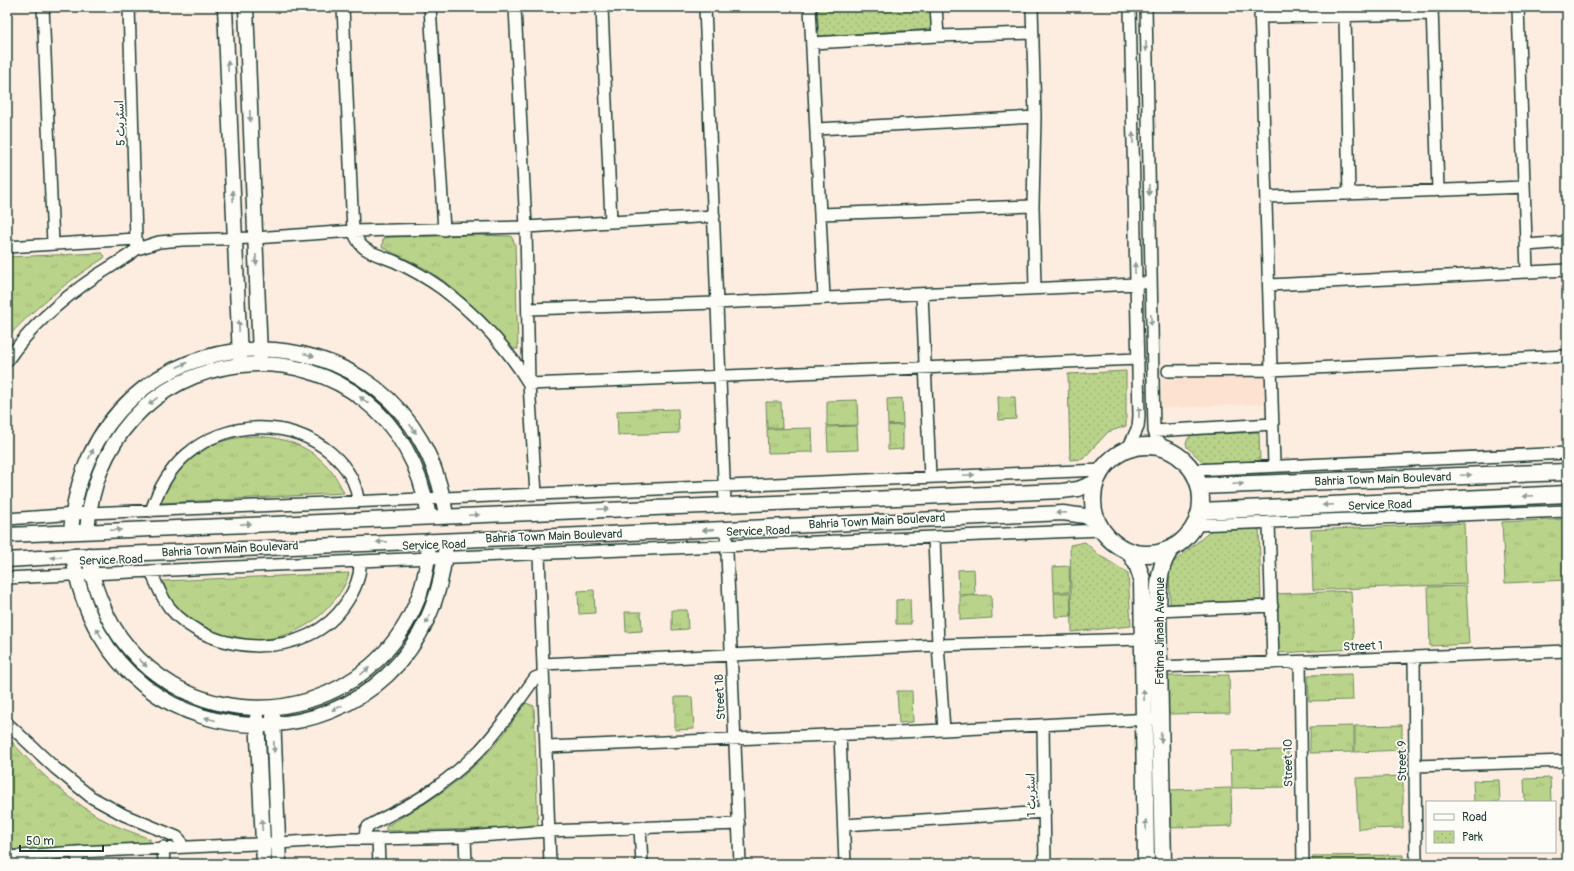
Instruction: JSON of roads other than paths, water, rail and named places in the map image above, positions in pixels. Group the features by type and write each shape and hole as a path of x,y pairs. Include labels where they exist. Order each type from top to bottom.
{"main road":[{"path":"1146,445 1164,448 1180,457 1192,470 1199,486 1201,498 1197,518 1188,534 1172,548 1150,554 1128,550 1110,538 1100,526 1093,503 1099,476 1109,461 1128,449 1146,445"},
{"name":"Bahria Town Main Boulevard","path":"1199,486 1567,472"},
{"name":"Bahria Town Main Boulevard","path":"1197,518 1567,494"},
{"name":"Fatima Jinaah Avenue","path":"1163,864 1158,611 1162,562 1172,548"},
{"name":"Fatima Jinaah Avenue","path":"1128,550 1141,572 1146,864"}],"street":[{"path":"43,7 53,244"},
{"name":"اسٹریٹ 5","path":"129,7 137,244"},
{"path":"225,7 240,364"},
{"path":"246,7 261,364"},
{"path":"343,7 354,231 363,248 423,276 457,301 493,336 519,367 529,384"},
{"path":"430,7 444,230"},
{"path":"515,7 526,227 529,384 536,494"},
{"path":"602,7 611,222"},
{"path":"705,7 725,504"},
{"path":"810,7 824,298"},
{"path":"936,7 938,36"},
{"path":"1032,7 1035,117 1033,206 1035,288"},
{"path":"1128,449 1138,427 1138,359 1130,7"},
{"path":"1146,7 1150,282 1154,430 1156,437 1164,448"},
{"path":"1518,7 1528,272"},
{"path":"1274,466 1260,12 1346,16 1432,11 1438,190"},
{"path":"1346,16 1349,194"},
{"path":"812,43 938,36 1033,33"},
{"path":"816,129 1035,117"},
{"path":"1266,197 1524,187"},
{"path":"821,214 1033,206"},
{"path":"7,247 53,244 137,244 182,240 256,238 354,231 526,227 714,216"},
{"path":"1526,244 1567,242 1567,251"},
{"path":"7,361 19,344 43,318 137,244"},
{"path":"1269,285 1567,270"},
{"path":"528,309 716,303 1136,284 1150,282"},
{"path":"922,294 930,477"},
{"path":"71,532 72,514 79,485 89,457 104,431 128,403 156,379 182,365 210,355 240,349 260,348 292,351 323,360 352,373 379,392 402,414 421,440 435,470 444,498 446,516"},
{"path":"1168,371 1271,370 1567,356"},
{"path":"529,384 1138,359"},
{"path":"88,531 89,514 94,487 104,462 117,438 134,417 154,399 189,378 214,369 240,364 261,364 292,367 336,382 362,398 385,419 403,444 418,472 426,499 429,517"},
{"path":"1154,430 1273,424"},
{"path":"151,511 160,488 167,476 186,455 196,447 215,437 234,430 262,427 289,431 326,449 346,468 354,481 358,502"},
{"path":"1192,470 1567,453"},
{"path":"7,519 72,514 930,477 1099,476"},
{"name":"Bahria Town Main Boulevard","path":"7,535 1062,490 1085,487 1099,476"},
{"name":"Service Road","path":"1197,518 1269,522 1567,511"},
{"name":"Bahria Town Main Boulevard","path":"7,560 89,555 726,529 1063,512 1085,516 1100,526"},
{"path":"1269,522 1273,663"},
{"name":"Service Road","path":"7,578 539,553 934,537 1100,526"},
{"name":"Street 18","path":"726,529 740,864"},
{"path":"934,537 938,645 944,730"},
{"path":"89,555 92,574 100,600 112,624 127,646 156,674 179,689 204,699 230,706 257,709 272,708 304,702 334,691 356,678 376,661 394,642 408,620 423,584 428,558 429,541"},
{"path":"73,556 76,574 86,608 102,640 120,662 140,682 163,699 195,714 229,723 258,726 299,721 336,709 364,693 389,673 414,643 427,620 440,584 445,558 446,541"},
{"path":"539,553 550,864"},
{"path":"151,572 156,586 169,607 179,617 200,632 226,642 247,646 260,646 290,642 318,629 334,617 342,609 356,586 360,576 360,561"},
{"path":"1158,611 1272,606"},
{"path":"365,839 366,829 369,826 421,798 468,762 503,723 535,678 543,670 731,656 938,645 1142,639"},
{"name":"Street 1","path":"1159,667 1567,651"},
{"name":"Street 9","path":"1414,657 1416,864"},
{"name":"Street 10","path":"1300,662 1303,864"},
{"path":"272,708 279,864"},
{"path":"257,709 264,864"},
{"path":"547,747 944,730 1160,718"},
{"path":"7,723 55,768 91,797 124,814 177,837 182,846"},
{"name":"اسٹریٹ 1","path":"1043,725 1046,864"},
{"path":"840,734 845,864"},
{"path":"1415,766 1567,761"},
{"path":"844,825 1045,812"},
{"path":"7,857 182,846 263,844 342,839 465,837 548,831 739,824"},
{"path":"640,828 642,864"},
{"path":"465,837 466,864"},
{"path":"378,839 379,864"},
{"path":"163,847 164,864"},
{"path":"77,852 78,864"}]}
